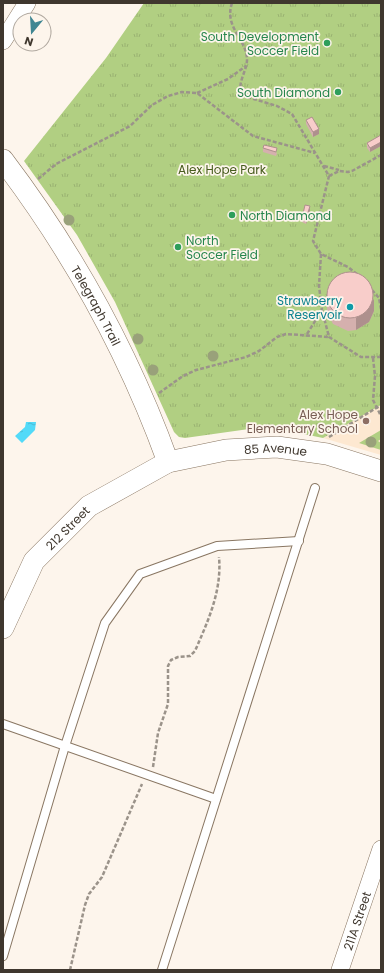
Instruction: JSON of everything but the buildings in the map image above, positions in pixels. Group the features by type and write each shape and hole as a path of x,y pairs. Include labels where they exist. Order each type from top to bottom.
{"street":[{"path":"3,41 27,3"},
{"name":"Telegraph Trail","path":"3,160 28,193 93,298 144,400 168,462"},
{"name":"85 Avenue","path":"168,462 226,450 277,448 327,454 381,472"},
{"name":"212 Street","path":"3,628 34,561 89,506 168,462"},
{"name":"211A Street","path":"340,970 376,880 381,849"}],"lane":[{"path":"162,970 315,488"},
{"path":"3,956 65,746 105,623 140,574 217,546 299,540"},
{"path":"3,724 216,799"}],"path":[{"path":"232,3 229,18 245,50 247,65 239,87 240,92 244,96 277,106 292,114 329,176 313,241 321,254 348,267 359,277"},
{"path":"28,193 36,181 56,164 130,126 152,106 168,96 182,92 196,93 228,79 247,65"},
{"path":"196,93 254,136 316,153"},
{"path":"324,166 339,171 348,172 381,155"},
{"path":"329,176 339,171"},
{"path":"321,254 319,273 322,310 329,337"},
{"path":"369,287 379,298 381,309"},
{"path":"307,334 322,310"},
{"path":"144,400 196,370 246,357 259,351 277,337 286,334 307,334 329,337 362,356 372,358 381,357"},
{"path":"372,358 375,376 373,400 381,416"},
{"path":"329,437 381,405"},
{"path":"70,970 85,905 89,894 102,877 142,784 150,776 156,757 158,733 168,704 168,666 171,660 190,656 195,652 214,603 220,568 217,546"}],"shaded area":[{"name":"Alex Hope Elementary School","path":"381,405 381,455 323,438"}],"green space":[{"name":"Alex Hope Park","path":"144,3 381,3 381,405 323,438 274,428 249,429 185,438 179,437 174,432 115,302 77,235 24,161 106,58"},
{"path":"381,430 381,439 378,441 381,443 381,450 359,443"}],"water":[{"path":"26,422 36,422 35,430 22,443 15,436 25,427"}],"place":[{"name":"South Development Soccer Field","path":"327,43"},
{"name":"South Diamond","path":"338,92"},
{"name":"North Diamond","path":"232,215"},
{"name":"North Soccer Field","path":"178,247"},
{"name":"Strawberry Reservoir","path":"350,307"},
{"name":"Alex Hope Elementary School","path":"366,421"}]}
